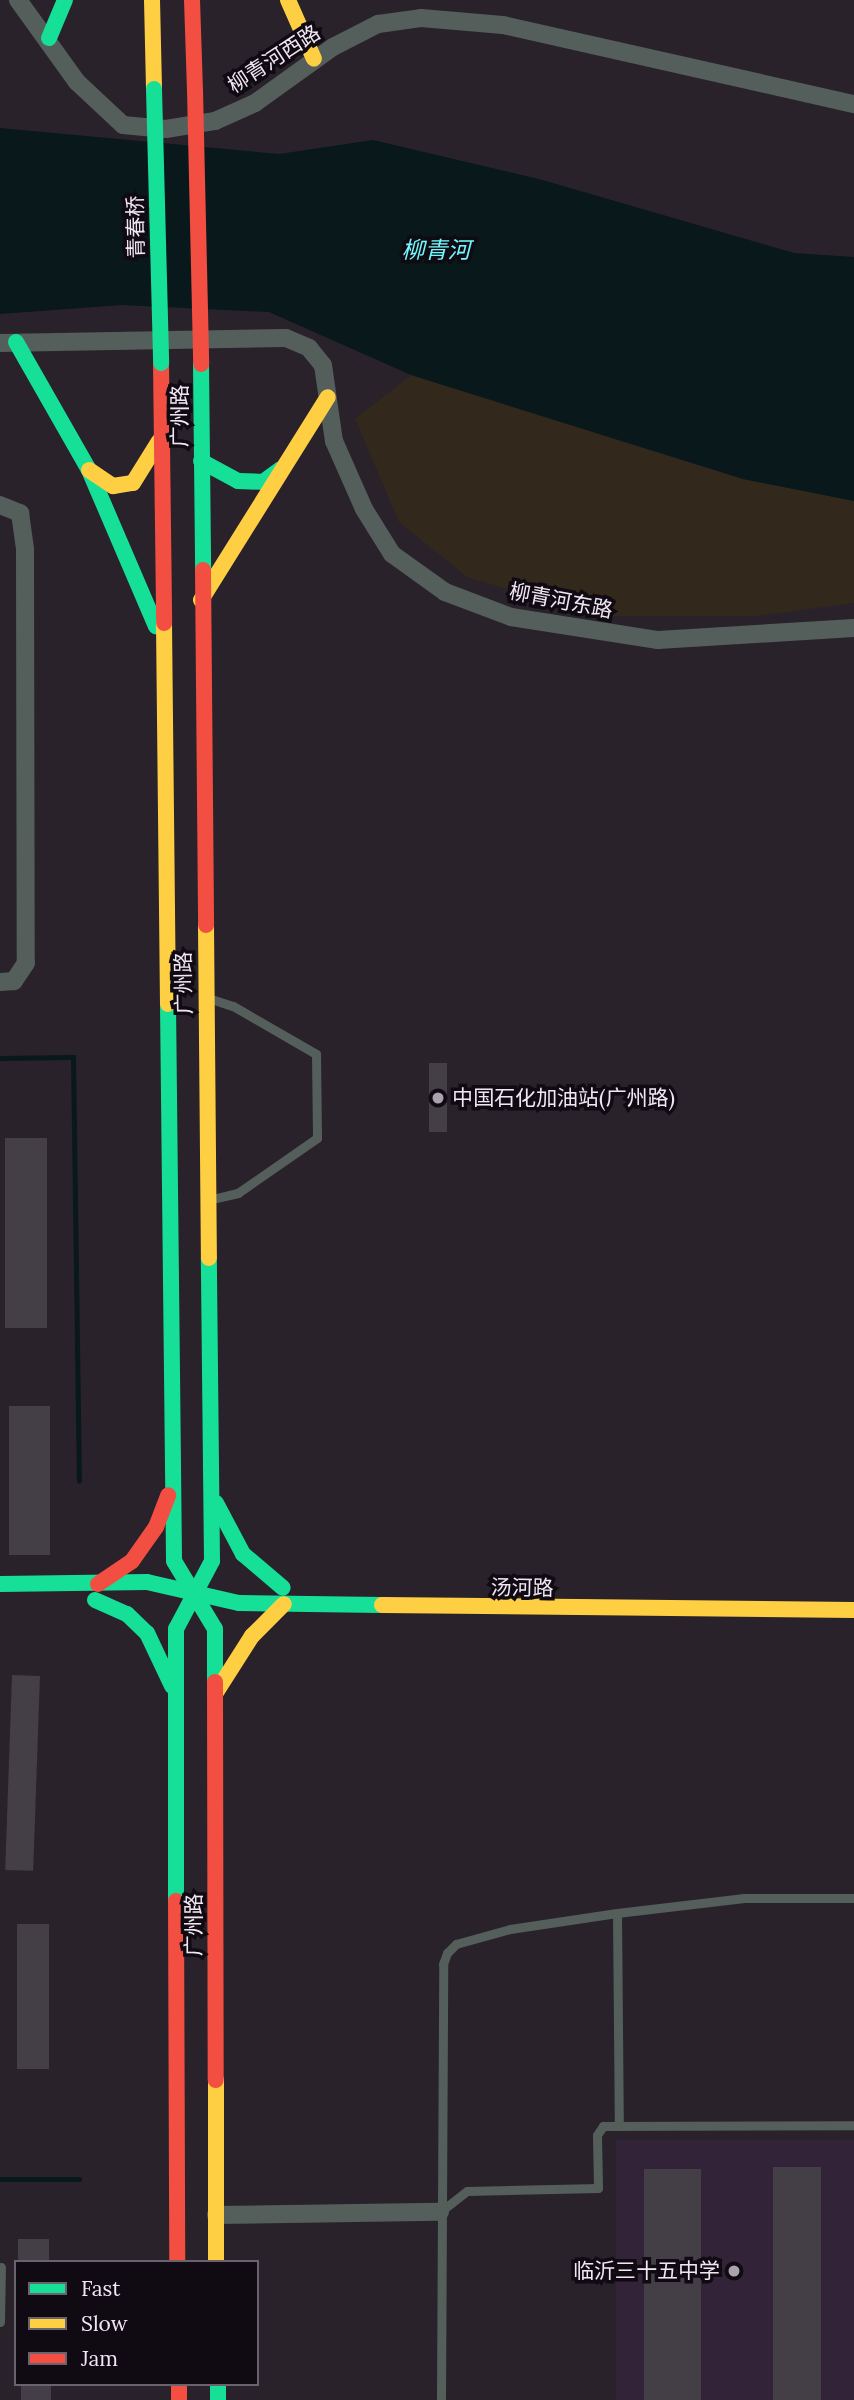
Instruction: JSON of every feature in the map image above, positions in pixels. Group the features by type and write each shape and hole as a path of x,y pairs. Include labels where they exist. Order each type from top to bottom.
{"main road":[{"path":"49,38 65,0"},
{"name":"青春桥","path":"152,0 161,363"},
{"path":"288,0 314,59"},
{"name":"广州路","path":"177,2260 176,1629 191,1596 212,1561 200,602 201,364 193,1"},
{"path":"8,343 89,470 124,541 162,641"},
{"name":"广州路","path":"161,363 174,1561 191,1596 215,1629 216,2260"},
{"path":"200,602 328,397"},
{"path":"89,470 113,486 134,483 161,436"},
{"path":"201,461 238,481 263,482 281,469"},
{"path":"173,1484 156,1527 132,1561 96,1592 127,1614 147,1633 176,1694"},
{"path":"211,1491 243,1554 283,1596 252,1636 215,1694"},
{"name":"汤河路","path":"0,1601 96,1592 147,1582 191,1596 854,1593"},
{"name":"汤河路","path":"0,1584 96,1592"},
{"name":"汤河路","path":"283,1596 854,1609"}],"street":[{"name":"柳青河西路","path":"18,0 49,38 77,82 123,125 166,129 215,121 255,103 314,59 378,24 460,19 854,104"},
{"name":"柳青河东路","path":"8,343 286,338 309,348 323,365 334,441 364,509 392,554 445,592 511,617 658,640 854,628"},
{"path":"0,505 20,513 25,549 26,963 14,981 0,982"},
{"path":"216,2216 440,2212"}],"lane":[{"path":"205,998 233,1006 316,1054 317,1110 317,1138 239,1193 208,1201"},
{"path":"441,2400 443,1964 447,1953 456,1944 510,1929 617,1913 744,1898 854,1898"},
{"path":"617,1913 619,2126"},
{"path":"440,2212 467,2191 598,2188 597,2135 603,2126 854,2125"},
{"path":"0,2322 1,2267"}],"shaded area":[{"path":"411,375 743,479 854,501 854,603 756,616 595,616 467,577 399,522 355,419"},
{"name":"临沂三十五中学","path":"616,2140 854,2140 854,2400 616,2400"}],"water":[{"name":"柳青河","path":"0,128 279,154 373,140 539,179 794,253 854,257 854,501 743,479 411,375 269,312 122,305 0,314"}],"building":[{"name":"中国石化加油站(广州路)","path":"429,1063 447,1063 447,1132 429,1132"},
{"path":"5,1138 47,1138 47,1328 5,1328"},
{"path":"9,1406 50,1406 50,1555 9,1555"},
{"path":"12,1675 40,1676 33,1871 5,1870"},
{"path":"17,1924 49,1924 49,2069 17,2069"},
{"path":"773,2167 821,2167 821,2400 773,2400"},
{"path":"644,2169 701,2169 701,2400 644,2400"},
{"path":"18,2239 49,2239 49,2260 18,2260"},
{"path":"21,2386 51,2386 51,2400 21,2400"}],"waterway":[{"path":"0,1058 73,1057 79,1481"},
{"path":"0,2179 79,2179"}],"traffic: fast":[{"path":"49,38 65,0"},
{"path":"154,89 161,363"},
{"path":"16,342 89,470 156,626"},
{"path":"201,364 203,570"},
{"path":"201,461 238,481 263,482 281,469"},
{"path":"168,1004 174,1561 215,1629 215,1682"},
{"path":"176,1901 176,1629 212,1561 209,1258"},
{"path":"216,1503 243,1554 283,1588"},
{"path":"0,1584 147,1582 239,1603 382,1605"},
{"path":"95,1600 127,1614 147,1633 172,1686"},
{"path":"218,2386 218,2400"}],"traffic: slow":[{"path":"152,0 154,89"},
{"path":"288,0 314,59"},
{"path":"201,600 328,397"},
{"path":"89,470 113,486 133,483 159,441"},
{"path":"164,623 168,1004"},
{"path":"206,925 209,1258"},
{"path":"215,1694 252,1636 284,1604"},
{"path":"382,1605 854,1610"},
{"path":"216,2080 216,2260"}],"traffic: jam":[{"path":"192,0 195,90"},
{"path":"195,90 201,364"},
{"path":"161,363 164,623"},
{"path":"203,570 206,925"},
{"path":"98,1584 132,1561 156,1527 168,1495"},
{"path":"215,1682 216,2080"},
{"path":"176,1901 177,2260"},
{"path":"179,2386 179,2400"}],"place":[{"name":"中国石化加油站(广州路)","path":"438,1098"},
{"name":"临沂三十五中学","path":"734,2271"}]}
